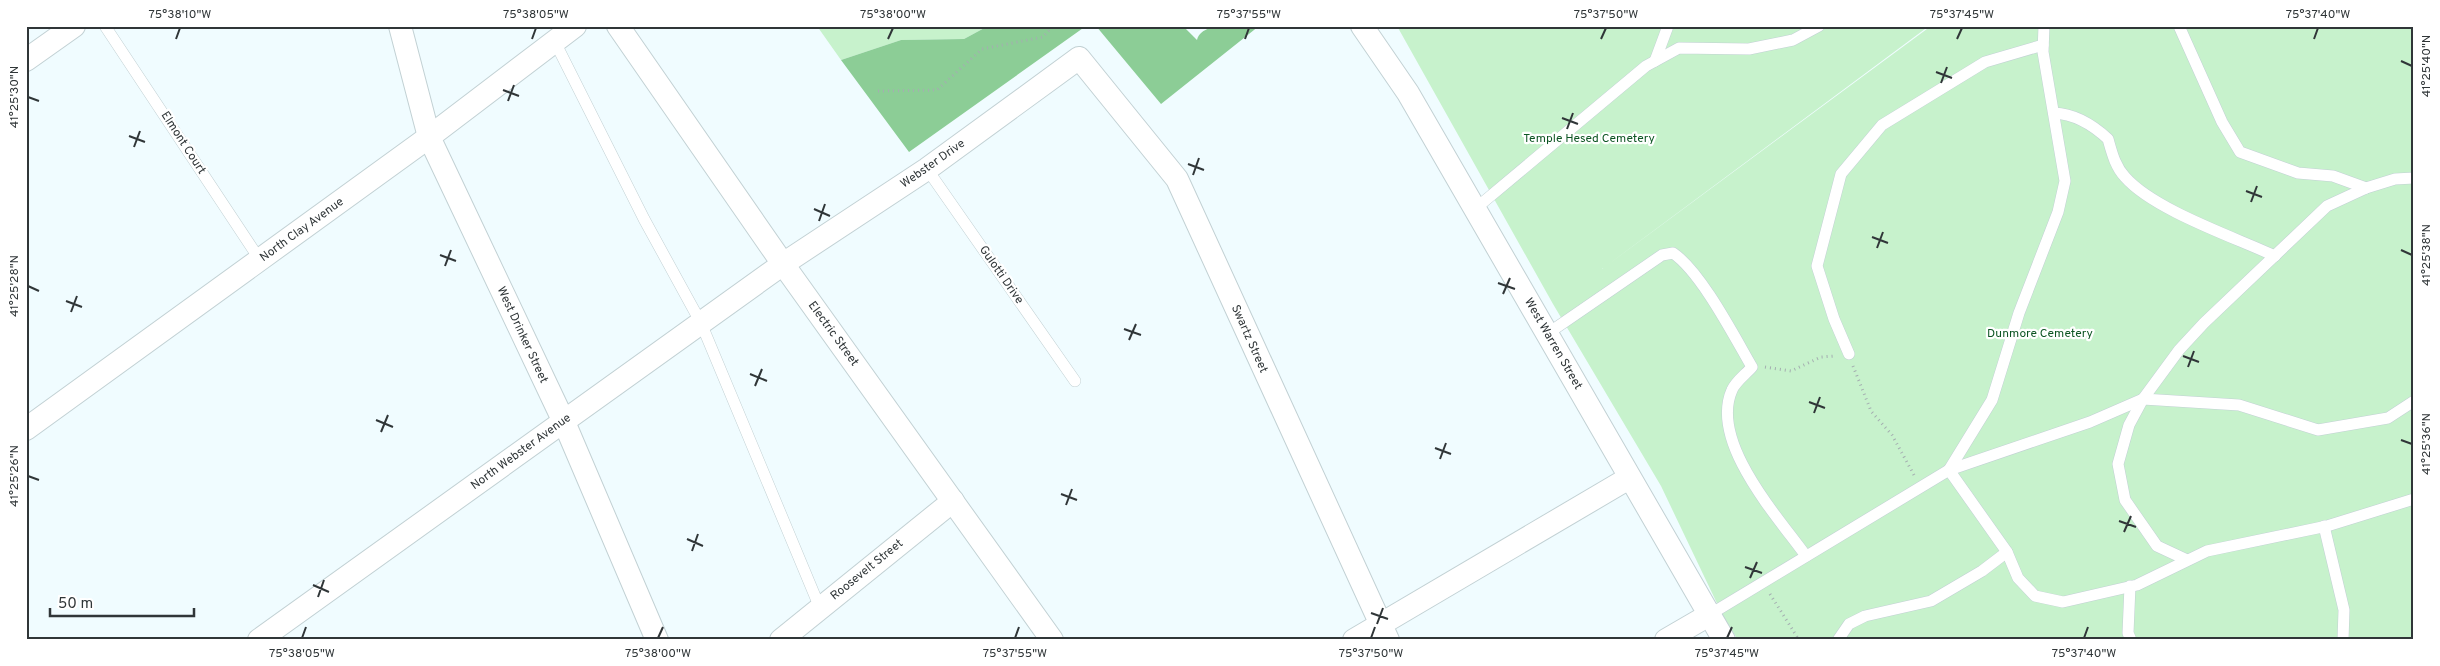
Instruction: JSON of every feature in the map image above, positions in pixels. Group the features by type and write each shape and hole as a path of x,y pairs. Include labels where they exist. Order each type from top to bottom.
{"street":[{"path":"26,60 74,26"},
{"name":"West Drinker Street","path":"400,26 429,137 564,422 657,640"},
{"name":"North Clay Avenue","path":"26,429 429,137 575,26"},
{"name":"Electric Street","path":"618,26 783,264 1052,640"},
{"name":"West Warren Street","path":"1362,26 1408,93 1724,640"},
{"name":"Webster Drive","path":"783,264 927,169 1080,58"},
{"name":"Swartz Street","path":"1080,58 1177,179 1384,632"},
{"name":"North Webster Avenue","path":"258,640 783,264"},
{"path":"1354,640 1384,632 1629,478"},
{"name":"Roosevelt Street","path":"781,640 953,501"},
{"path":"1666,640 1710,615"}],"lane":[{"name":"Elmont Court","path":"105,26 260,260"},
{"path":"1655,61 1668,26"},
{"path":"1475,209 1638,72 1678,48 1749,49 1794,40 1820,26"},
{"path":"1949,470 1992,400 2019,313 2058,212 2065,182 2043,45 2044,26"},
{"path":"2179,26 2222,122 2240,152 2298,173 2333,176 2366,188"},
{"path":"555,42 644,219 700,323 820,608"},
{"path":"1850,354 1834,319 1817,266 1841,174 1882,125 1985,62 2043,45"},
{"path":"2054,113 2066,114 2081,120 2104,134 2108,139 2114,161 2124,176 2139,191 2171,209 2275,256"},
{"name":"Gulotti Drive","path":"927,169 1075,382"},
{"path":"2187,560 2157,546 2125,500 2118,464 2130,425 2143,399 2185,343 2327,206 2366,188 2395,179 2414,178"},
{"path":"1547,334 1662,255 1673,253 1682,258 1710,297 1752,367 1732,390 1727,411 1728,428 1742,467 1806,556"},
{"path":"1710,615 1949,470 2090,422 2143,399 2239,405 2318,430 2388,418 2414,401"},
{"path":"1949,470 2008,552 2018,578 2035,596 2062,602 2130,586 2207,551 2324,526 2414,499"},
{"path":"2324,526 2344,610 2343,640"},
{"path":"1838,640 1849,624 1865,616 1931,601 1982,571 2008,552"},
{"path":"2130,586 2128,633 2131,640"}],"path":[{"path":"878,91 937,90 982,49 1044,37 1053,26"},
{"path":"1752,367 1791,371 1821,357 1850,354 1871,411 1892,435 1917,479 1914,491"},
{"path":"1763,582 1799,640"}],"green space":[{"path":"1233,25 1259,26 1161,104 1096,26 1183,26 1197,40 1206,29 1214,27"},
{"path":"817,26 988,26 964,39 901,40 841,60"},
{"path":"988,26 1086,26 909,152 841,60 901,40 964,39"},
{"name":"Dunmore Cemetery","path":"1397,26 1929,26 1602,269 1931,26 2414,26 2414,640 1738,640 1724,618 1661,486 1553,304"}],"park label":[{"name":"Temple Hesed Cemetery","path":"1589,139"}]}
